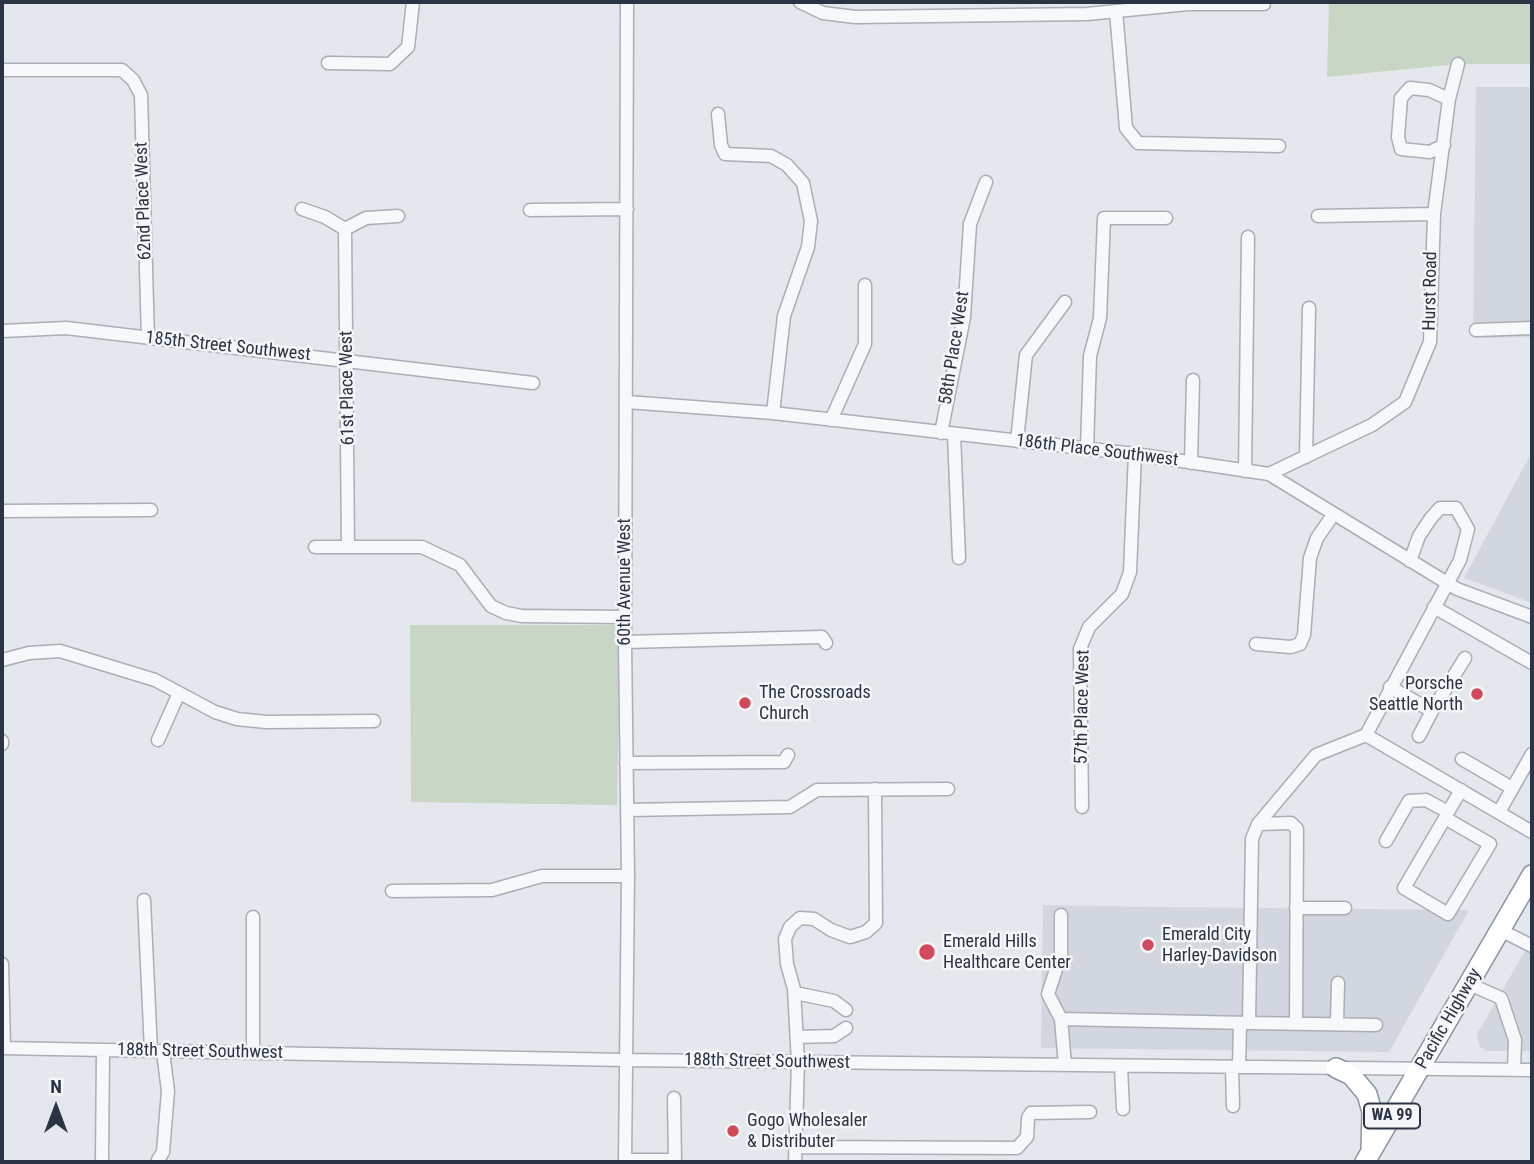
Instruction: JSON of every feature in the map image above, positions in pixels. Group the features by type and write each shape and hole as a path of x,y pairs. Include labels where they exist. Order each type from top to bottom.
{"highway":[{"name":"Pacific Highway","path":"1368,1157 1532,875"},
{"path":"1336,1068 1351,1075 1367,1094 1372,1112 1368,1157"}],"street":[{"path":"328,63 390,64 408,47 413,2"},
{"name":"60th Avenue West","path":"625,1161 628,876 625,642 627,2"},
{"path":"800,2 835,15 956,8 1116,11 1188,4 1264,4"},
{"path":"1116,11 1126,128 1138,143 1279,146"},
{"name":"Hurst Road","path":"1269,474 1372,425 1405,402 1430,342 1434,214 1449,99 1458,64"},
{"name":"62nd Place West","path":"2,71 122,71 133,80 141,95 148,338"},
{"path":"1444,145 1430,152 1401,149 1398,137 1401,98 1410,88 1429,90 1449,99"},
{"path":"718,114 721,145 725,154 771,156 787,165 803,183 811,221 808,247 784,316 773,413"},
{"name":"58th Place West","path":"959,558 947,434 964,317 970,224 986,182"},
{"path":"302,209 325,217 345,229 366,218 398,216"},
{"path":"530,210 627,209"},
{"path":"1318,216 1434,214"},
{"path":"1087,449 1090,356 1100,318 1104,218 1166,218"},
{"name":"61st Place West","path":"345,229 348,547"},
{"path":"1245,471 1248,237"},
{"path":"831,420 865,344 865,285"},
{"path":"1017,441 1026,355 1065,302"},
{"path":"1306,457 1309,308"},
{"name":"185th Street Southwest","path":"2,331 66,328 533,383"},
{"path":"1476,330 1532,328"},
{"path":"1191,463 1193,380"},
{"name":"186th Place Southwest","path":"627,402 773,413 1135,454 1269,474 1449,583 1532,617"},
{"name":"57th Place West","path":"1082,807 1080,649 1089,627 1122,594 1130,572 1135,454"},
{"path":"1233,1106 1236,1067 1245,1023 1252,839 1258,824 1317,755 1366,735 1460,559 1468,529 1456,508 1440,508 1419,536 1410,561"},
{"path":"2,511 151,510"},
{"path":"1256,644 1292,647 1300,645 1310,558 1317,538 1333,515"},
{"path":"316,547 422,548 437,552 460,565 491,606 506,613 522,616 625,617"},
{"path":"1434,607 1532,663"},
{"path":"625,642 822,637 826,643"},
{"path":"2,660 29,653 60,652 111,664 155,680 215,712 237,719 266,722 374,722"},
{"path":"1419,736 1465,658"},
{"path":"1390,687 1432,711"},
{"path":"158,740 178,693"},
{"path":"1366,735 1532,832"},
{"path":"1499,812 1532,754"},
{"path":"626,763 784,762 788,755"},
{"path":"1462,760 1512,788"},
{"path":"794,1162 797,1037 795,993 787,964 785,939 790,927 800,918 814,919 831,930 850,936 866,932 876,923 875,789"},
{"path":"627,810 790,807 817,790 948,789"},
{"path":"1386,841 1409,801 1426,800 1447,815 1490,844 1448,914 1404,888 1447,815 1461,790"},
{"path":"1258,824 1291,823 1297,829 1296,1023"},
{"path":"392,891 492,890 542,876 628,876"},
{"path":"144,900 157,1052 169,1091 163,1152 158,1160"},
{"path":"1296,908 1345,908"},
{"path":"1060,915 1061,954 1048,994 1061,1019 1065,1065"},
{"path":"253,917 253,1054"},
{"path":"1500,930 1532,946"},
{"path":"2,964 3,1048"},
{"path":"1336,1024 1338,983"},
{"path":"1469,984 1501,998 1515,1040 1514,1070"},
{"path":"795,993 834,1001 846,1010"},
{"path":"1061,1019 1376,1025"},
{"path":"797,1037 834,1036 846,1028"},
{"name":"188th Street Southwest","path":"3,1048 625,1060 1532,1070"},
{"path":"102,1162 103,1051"},
{"path":"1121,1066 1123,1108"},
{"path":"625,1161 675,1161 674,1098"},
{"path":"795,1147 1017,1148 1027,1138 1028,1118 1031,1113 1090,1112"}],"shaded area":[{"path":"1476,87 1532,87 1532,337 1473,338"},
{"path":"1532,452 1532,603 1464,578"},
{"path":"1043,905 1469,910 1389,1052 1041,1048"},
{"path":"1532,939 1532,1051 1487,1051 1479,1046 1477,1034"}],"green space":[{"path":"1329,2 1532,2 1532,64 1458,64 1327,77"},
{"path":"410,625 620,625 617,805 411,802"}],"place":[{"name":"Porsche Seattle North","path":"1477,694"},
{"name":"The Crossroads Church","path":"745,703"},
{"name":"Emerald City Harley-Davidson","path":"1148,945"},
{"name":"Emerald Hills Healthcare Center","path":"927,952"},
{"name":"Gogo Wholesaler & Distributer","path":"733,1131"}]}
